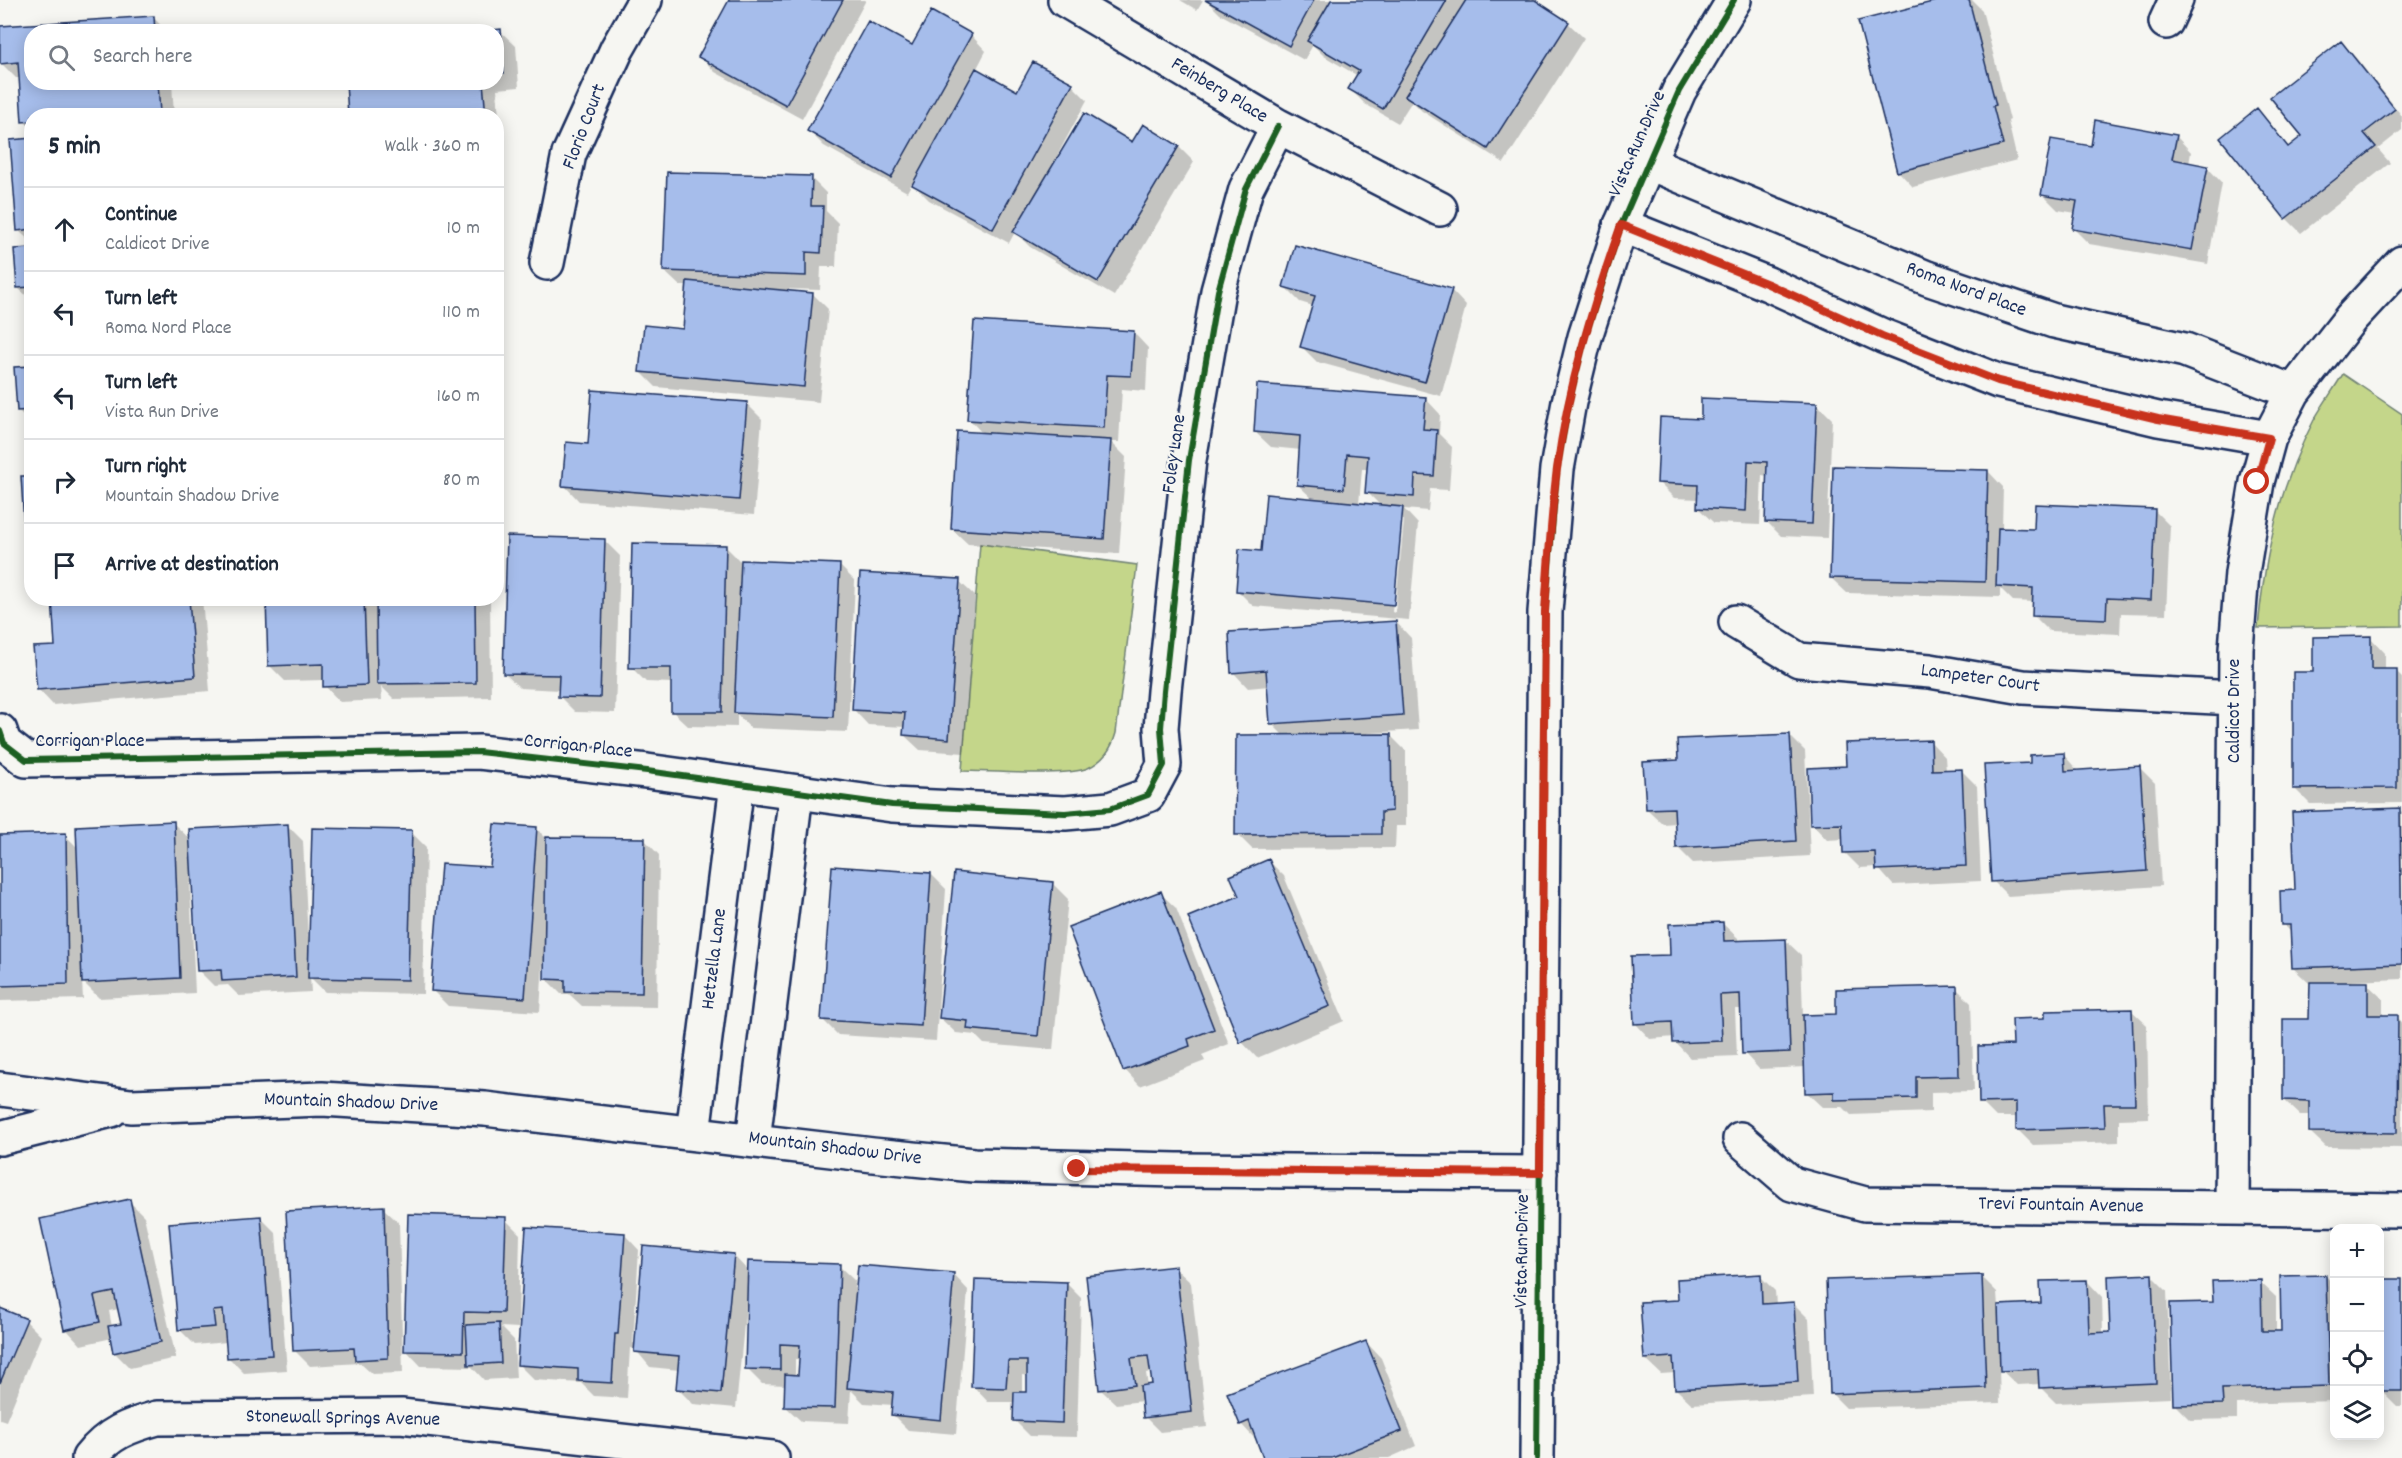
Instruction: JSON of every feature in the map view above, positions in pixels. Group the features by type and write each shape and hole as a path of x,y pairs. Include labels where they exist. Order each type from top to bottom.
{"street":[{"name":"Florio Court","path":"548,263 570,154 617,49 645,0"},
{"name":"Feinberg Place","path":"1065,0 1278,126 1440,209"},
{"name":"Vista Run Drive","path":"1537,1458 1545,612 1557,469 1569,402 1594,308 1621,225 1679,91 1734,0"},
{"name":"Foley Lane","path":"1148,795 1164,765 1161,728 1189,460 1218,291 1246,189 1278,126"},
{"name":"Roma Nord Place","path":"1647,162 1927,278 2054,321 2185,350 2293,392"},
{"path":"1621,225 1768,284 1882,336 1998,381 2158,419 2269,438"},
{"name":"Caldicot Drive","path":"2232,1208 2236,649 2242,573 2257,482 2269,438 2293,392 2351,318 2402,263"},
{"name":"Lampeter Court","path":"1736,622 1799,660 1930,671 2023,687 2235,698"},
{"name":"Corrigan Place","path":"2,737 26,760 479,752 647,771 892,805 1065,813 1110,809 1148,795"},
{"name":"Hetzella Lane","path":"693,1133 737,784"},
{"path":"753,1140 796,793"},
{"name":"Mountain Shadow Drive","path":"0,1089 131,1106 322,1099 485,1108 974,1165 1077,1169 1540,1173"},
{"name":"Mountain Shadow Drive","path":"0,1138 131,1106"},
{"name":"Trevi Fountain Avenue","path":"1740,1139 1792,1184 1864,1204 2402,1210"},
{"name":"Stonewall Springs Avenue","path":"94,1452 126,1426 157,1418 401,1416 772,1458"}],"green space":[{"path":"2343,374 2402,414 2402,626 2258,628 2275,521 2291,470 2314,420"},
{"path":"980,544 1137,565 1116,733 1106,754 1088,768 1046,773 962,771"}],"building":[{"path":"729,0 843,0 786,105 698,57"},
{"path":"1205,0 1314,0 1289,46"},
{"path":"1331,0 1447,0 1383,109 1348,89 1359,71 1307,41"},
{"path":"1466,0 1535,0 1569,22 1488,149 1405,96"},
{"path":"1940,0 1969,0 1996,105 1993,106 2003,145 1897,172 1858,21"},
{"path":"931,11 972,34 891,178 807,131 868,21 912,45"},
{"path":"154,16 154,24 31,24"},
{"path":"24,24 24,90 158,90 160,108 24,108 24,122 22,122 18,62 0,64 0,26"},
{"path":"2341,41 2395,109 2364,133 2376,147 2285,219 2220,138 2257,108 2288,147 2302,136 2270,97"},
{"path":"1033,62 1073,83 993,229 912,185 976,68 1017,91"},
{"path":"346,90 484,90 485,108 348,108"},
{"path":"1084,113 1132,142 1143,124 1179,146 1098,282 1013,232"},
{"path":"2095,120 2177,135 2172,159 2208,166 2192,250 2072,229 2077,201 2041,195 2051,139 2091,146"},
{"path":"24,139 24,230 17,231 10,140"},
{"path":"667,172 812,176 811,206 823,206 821,253 806,252 806,276 663,271"},
{"path":"1295,245 1452,289 1425,382 1300,347 1315,296 1283,287"},
{"path":"24,248 24,288 17,288 14,249"},
{"path":"687,281 813,293 804,387 639,372 644,325 683,329"},
{"path":"974,321 1134,331 1131,376 1107,375 1104,428 967,420"},
{"path":"24,366 24,411 17,411 14,367"},
{"path":"1257,384 1426,397 1423,429 1437,430 1434,476 1415,475 1414,497 1365,493 1368,456 1347,454 1344,489 1297,485 1300,436 1254,432"},
{"path":"592,390 747,402 739,500 562,486 566,442 588,444"},
{"path":"1701,398 1817,403 1812,524 1765,522 1767,462 1748,461 1746,511 1697,508 1698,485 1657,483 1660,417 1701,419"},
{"path":"957,431 1111,440 1104,539 951,529"},
{"path":"1833,466 1988,470 1985,582 1830,578"},
{"path":"21,476 24,476 24,525"},
{"path":"1266,494 1403,507 1394,605 1236,591 1239,549 1261,551"},
{"path":"2035,504 2155,509 2151,600 2107,598 2106,619 2032,616 2033,588 1996,586 1998,528 2034,529"},
{"path":"507,536 605,539 600,698 558,697 559,675 503,674"},
{"path":"632,543 726,545 722,712 671,712 671,668 629,668"},
{"path":"741,560 840,564 833,717 734,713"},
{"path":"860,573 960,579 949,739 903,735 905,713 852,710"},
{"path":"52,606 190,606 195,677 37,690 33,647 55,646"},
{"path":"266,606 364,606 367,685 323,687 323,664 268,666"},
{"path":"376,606 475,606 476,683 377,684"},
{"path":"1396,621 1403,715 1270,724 1266,670 1231,673 1229,632"},
{"path":"2371,636 2371,669 2397,669 2397,788 2293,789 2293,672 2313,672 2313,637"},
{"path":"1391,734 1392,811 1381,812 1381,834 1235,835 1236,735"},
{"path":"1790,734 1796,841 1676,848 1674,808 1646,809 1643,762 1678,760 1677,739"},
{"path":"1931,740 1932,770 1962,769 1966,866 1876,870 1875,852 1843,853 1842,824 1810,825 1808,768 1846,766 1845,743"},
{"path":"2064,753 2065,771 2140,766 2147,871 1991,882 1984,765 2030,763 2030,755"},
{"path":"2400,808 2402,964 2292,968 2290,925 2281,925 2280,891 2295,890 2292,812"},
{"path":"174,821 180,978 82,983 76,826"},
{"path":"288,824 296,977 222,981 221,970 197,971 189,829"},
{"path":"494,824 537,827 525,998 431,991 441,864 490,867"},
{"path":"312,828 412,830 408,980 308,978"},
{"path":"66,833 68,984 0,986 0,835"},
{"path":"546,837 645,838 642,993 565,992 565,980 544,979"},
{"path":"1269,859 1330,1006 1240,1043 1188,917 1239,896 1230,876"},
{"path":"832,866 931,873 921,1026 821,1020"},
{"path":"954,872 1053,882 1038,1036 967,1029 968,1021 939,1018"},
{"path":"1161,891 1214,1029 1188,1039 1190,1046 1123,1071 1068,927"},
{"path":"1723,922 1724,941 1786,939 1790,1052 1742,1054 1740,994 1720,995 1722,1041 1673,1043 1672,1022 1634,1024 1631,956 1670,955 1669,924"},
{"path":"2310,982 2368,982 2368,1015 2398,1015 2397,1133 2309,1132 2309,1101 2283,1100 2283,1019 2309,1019"},
{"path":"1957,986 1959,1076 1916,1077 1916,1098 1834,1100 1834,1092 1805,1093 1803,1015 1836,1014 1836,989"},
{"path":"2132,1009 2135,1104 2104,1104 2105,1127 2016,1130 2016,1102 1979,1103 1978,1046 2013,1045 2012,1019 2045,1018 2045,1011"},
{"path":"130,1199 161,1342 113,1353 108,1326 121,1324 114,1292 94,1296 100,1322 64,1330 40,1219"},
{"path":"384,1206 388,1358 355,1360 354,1348 293,1351 286,1211"},
{"path":"408,1214 506,1217 503,1313 464,1312 463,1352 404,1351"},
{"path":"261,1216 272,1355 227,1358 223,1310 213,1311 215,1327 178,1330 169,1223"},
{"path":"526,1227 625,1233 612,1383 578,1381 578,1369 517,1365"},
{"path":"643,1246 734,1254 721,1393 676,1389 679,1356 634,1352"},
{"path":"748,1261 840,1264 835,1408 784,1407 785,1374 798,1375 800,1345 780,1344 780,1370 745,1369"},
{"path":"858,1265 954,1273 941,1420 891,1415 893,1392 847,1388"},
{"path":"1176,1266 1192,1412 1143,1418 1140,1386 1152,1384 1148,1356 1131,1358 1135,1385 1099,1390 1086,1276"},
{"path":"1761,1274 1762,1304 1794,1302 1798,1382 1675,1389 1673,1357 1644,1359 1640,1302 1678,1300 1677,1279"},
{"path":"2152,1274 2156,1383 2039,1388 2038,1369 2000,1371 1998,1305 2041,1303 2040,1281 2087,1280 2089,1333 2110,1332 2108,1276"},
{"path":"1982,1275 1986,1388 1830,1394 1826,1280"},
{"path":"2326,1275 2329,1386 2222,1389 2223,1404 2173,1405 2170,1303 2213,1302 2212,1281 2261,1280 2262,1331 2281,1331 2280,1276"},
{"path":"975,1279 1067,1282 1062,1423 1013,1421 1014,1392 1027,1392 1027,1361 1008,1361 1006,1388 971,1387"},
{"path":"2384,1279 2402,1279 2402,1391 2384,1391"},
{"path":"0,1308 27,1319 0,1383"},
{"path":"499,1323 501,1363 468,1365 466,1325"},
{"path":"1366,1341 1402,1431 1332,1458 1263,1458 1249,1421 1240,1425 1227,1393"}],"cycle path":[{"path":"1537,1458 1545,612 1557,469 1569,402 1585,337 1621,225 1679,91 1734,0"},
{"path":"0,731 4,743 26,760 479,752 647,771 892,805 1065,813 1110,809 1148,795 1164,765 1161,728 1164,691 1189,460 1218,291 1246,189 1278,126"}],"route":[{"path":"1077,1169 1540,1173 1545,612 1550,545 1557,469 1569,402 1602,279 1621,225 1768,284 1882,336 1998,381 2158,419 2269,438 2257,482"}]}
